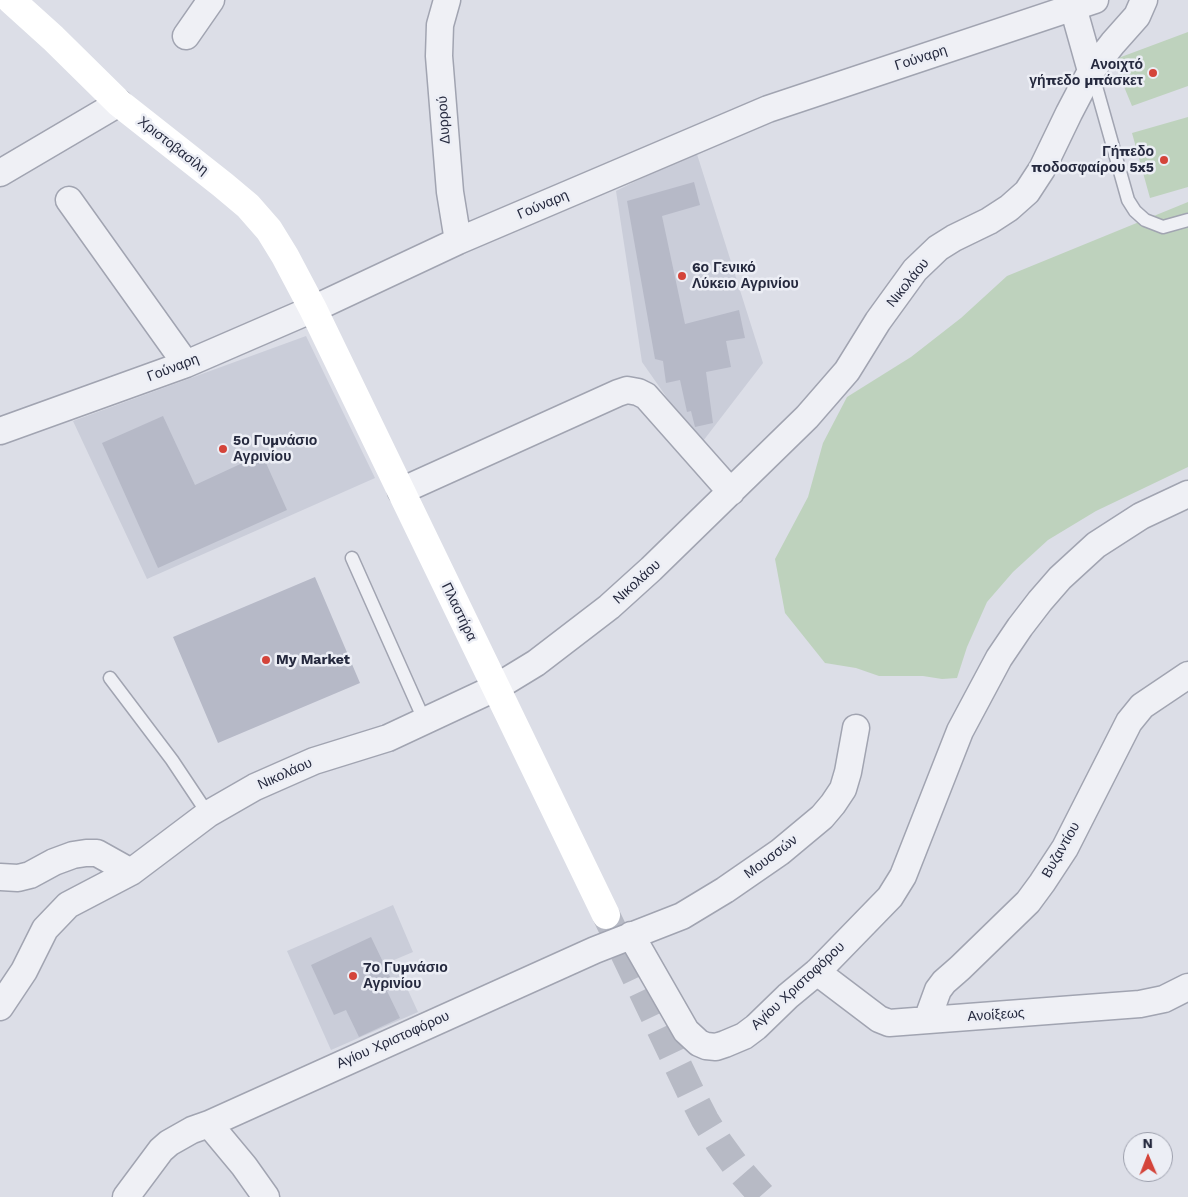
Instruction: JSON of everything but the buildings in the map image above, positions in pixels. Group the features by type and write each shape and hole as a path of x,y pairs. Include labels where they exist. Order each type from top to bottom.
{"main road":[{"name":"Χριστοβασίλη","path":"11,0 119,103 223,184 248,206 273,237 313,309"},
{"name":"Πλαστήρα","path":"313,309 606,915"}],"street":[{"path":"186,36 210,0"},
{"name":"Δυρρού","path":"447,0 440,25 439,56 450,192 458,241"},
{"name":"Νικολάου","path":"0,1007 24,971 44,929 68,905 131,872 208,814 280,775 314,761 388,738 495,688 536,663 609,607 652,569 807,417 847,371 878,321 915,270 938,248 989,221 1009,208 1027,192 1042,169 1092,71 1113,42 1137,16 1144,0"},
{"path":"1084,4 1092,71"},
{"name":"Γούναρη","path":"0,431 186,364 313,309 458,241 768,109 1084,4"},
{"path":"0,173 119,103"},
{"path":"69,200 186,364"},
{"path":"401,491 627,390 646,396 730,492"},
{"name":"Αγίου Χριστοφόρου","path":"126,1197 165,1147 192,1130 631,935 686,1031 699,1043 716,1047 735,1041 750,1032 817,972 890,896 903,876 960,731 999,658 1020,627 1060,578 1096,545 1141,516 1188,494"},
{"name":"Βυζαντίου","path":"927,1020 938,990 944,982 1028,902 1042,883 1064,848 1129,722 1142,706 1188,675"},
{"name":"Μουσσών","path":"631,935 682,916 706,902 780,852 822,817 843,789 850,765 856,728"},
{"path":"0,877 18,878 73,855 86,853 97,854 131,872"},
{"name":"Ανοίξεως","path":"817,972 879,1019 889,1022 1140,1004 1164,999 1188,987"},
{"path":"209,1124 244,1166 266,1197"}],"lane":[{"path":"1092,71 1128,200 1135,211 1145,220 1163,227 1188,220"},
{"path":"352,558 425,722"},
{"path":"110,678 172,760 208,814"}],"shaded area":[{"name":"6ο Γενικό Λύκειο Αγρινίου","path":"696,151 763,363 700,445 642,362 616,191"},
{"name":"5ο Γυμνάσιο Αγρινίου","path":"306,336 375,478 147,579 73,421"},
{"path":"393,905 413,952 394,960 418,1012 331,1050 287,951"}],"green space":[{"name":"Ανοιχτό γήπεδο μπάσκετ","path":"1188,32 1188,86 1132,106 1113,60"},
{"name":"Γήπεδο ποδοσφαίρου 5x5","path":"1188,117 1188,187 1150,198 1132,133"},
{"path":"1188,202 1188,467 1096,511 1048,540 1013,572 987,602 967,647 957,678 879,676 856,668 825,663 785,613 775,559 808,497 823,443 847,397 911,357 961,318 1007,276"}],"tunnel":[{"path":"606,915 705,1120 735,1165 763,1197"}],"place":[{"name":"Ανοιχτό γήπεδο μπάσκετ","path":"1153,73"},
{"name":"Γήπεδο ποδοσφαίρου 5x5","path":"1164,160"},
{"name":"6ο Γενικό Λύκειο Αγρινίου","path":"682,276"},
{"name":"5ο Γυμνάσιο Αγρινίου","path":"223,449"},
{"name":"My Market","path":"266,660"},
{"name":"7ο Γυμνάσιο Αγρινίου","path":"353,976"}]}
